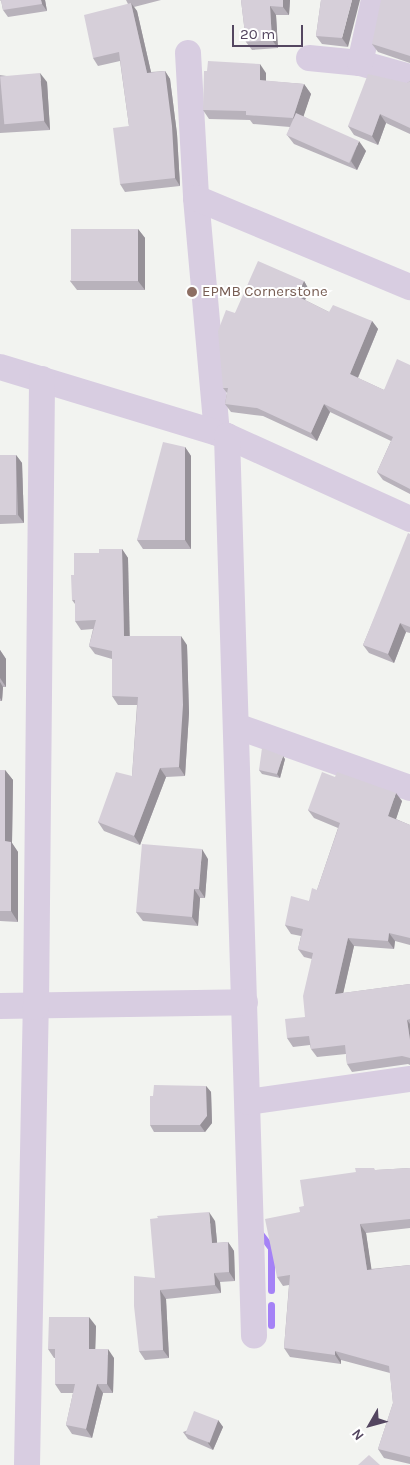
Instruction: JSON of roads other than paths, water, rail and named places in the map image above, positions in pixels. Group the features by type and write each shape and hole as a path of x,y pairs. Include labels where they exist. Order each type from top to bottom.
{"street":[{"path":"360,63 374,0"},
{"path":"188,53 196,198 222,435 236,726 254,1336"},
{"path":"309,58 360,63 410,77"},
{"path":"196,198 410,287"},
{"path":"0,367 222,435 410,518"},
{"path":"27,1465 36,1007 42,380"},
{"path":"236,726 410,788"},
{"path":"0,1006 36,1007 245,1002"},
{"path":"248,1102 410,1079"}],"waterway":[{"path":"259,1232 271,1248 271,1290"},
{"path":"271,1305 271,1325"}],"place":[{"name":"EPMB Cornerstone","path":"192,292"}]}
